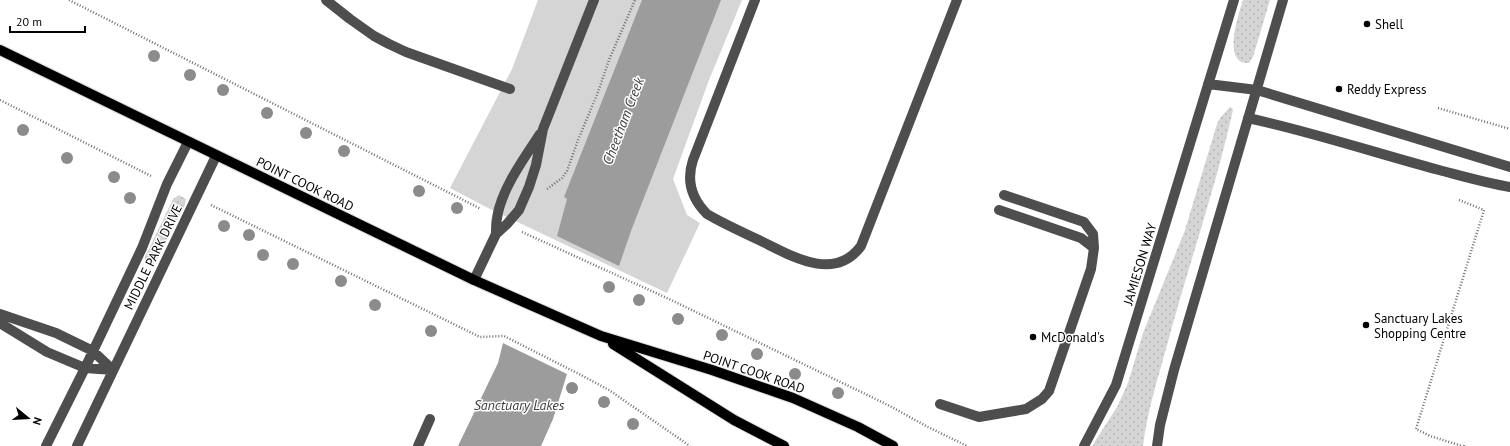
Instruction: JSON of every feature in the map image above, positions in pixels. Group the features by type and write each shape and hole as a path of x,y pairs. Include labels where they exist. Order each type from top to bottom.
{"main road":[{"name":"POINT COOK ROAD","path":"0,50 474,280 601,336 712,370 793,398 858,427 893,446"},
{"name":"POINT COOK ROAD","path":"601,336 734,420 784,446"}],"street":[{"path":"326,0 356,24 389,44 406,52 510,89"},
{"path":"496,234 519,210 529,187 536,165 544,129 594,0"},
{"path":"755,0 693,160 690,173 690,185 696,201 707,214 800,260 820,265 831,264 850,258 861,246 957,0"},
{"name":"JAMIESON WAY","path":"1084,446 1116,386 1234,0"},
{"path":"1157,446 1160,425 1174,370 1283,0"},
{"path":"1208,84 1257,90 1510,167"},
{"path":"1248,118 1335,140 1395,158 1510,187"},
{"path":"474,280 496,234 497,218 509,185 516,170 544,129"},
{"name":"MIDDLE PARK DRIVE","path":"46,446 142,248 167,184 188,142"},
{"name":"MIDDLE PARK DRIVE","path":"77,446 216,156"},
{"path":"940,404 979,417 1026,409 1042,399 1049,391 1091,269 1094,248 1093,234 1084,222 1004,195"},
{"path":"998,210 1081,238 1094,248"},
{"path":"0,314 56,333 93,351 113,370"},
{"path":"0,323 48,352 85,368 113,370"},
{"path":"418,446 430,419"}],"path":[{"path":"543,192 562,178 568,171 578,140 598,92 611,54 635,0"},
{"path":"0,100 167,184"},
{"path":"1438,108 1510,129"},
{"path":"196,198 480,337 504,336 609,390 690,446"},
{"path":"1459,200 1484,210 1416,429 1430,436 1463,445"},
{"path":"523,233 526,226"}],"shaded area":[{"path":"538,0 742,0 709,80 673,179 687,215 700,223 667,293 488,208 450,188 512,69"},
{"path":"1243,0 1270,0 1253,57 1249,63 1241,61 1236,56 1234,47 1236,26"},
{"path":"1230,107 1233,110 1226,140 1156,385 1147,421 1143,446 1092,446 1117,407 1128,383 1143,333 1184,233 1217,124 1220,118"},
{"path":"179,195 186,199 185,205 156,261 152,265 145,263 145,257 173,199"}],"water":[{"name":"Cheetham Creek","path":"642,0 721,0 631,231 619,266 557,236 567,199 564,197"},
{"name":"Sanctuary Lakes","path":"503,343 567,374 553,419 541,446 458,446 498,363"}],"place":[{"name":"Shell","path":"1367,24"},
{"name":"Reddy Express","path":"1339,89"},
{"name":"Sanctuary Lakes Shopping Centre","path":"1366,325"},
{"name":"McDonald's","path":"1033,337"}]}
